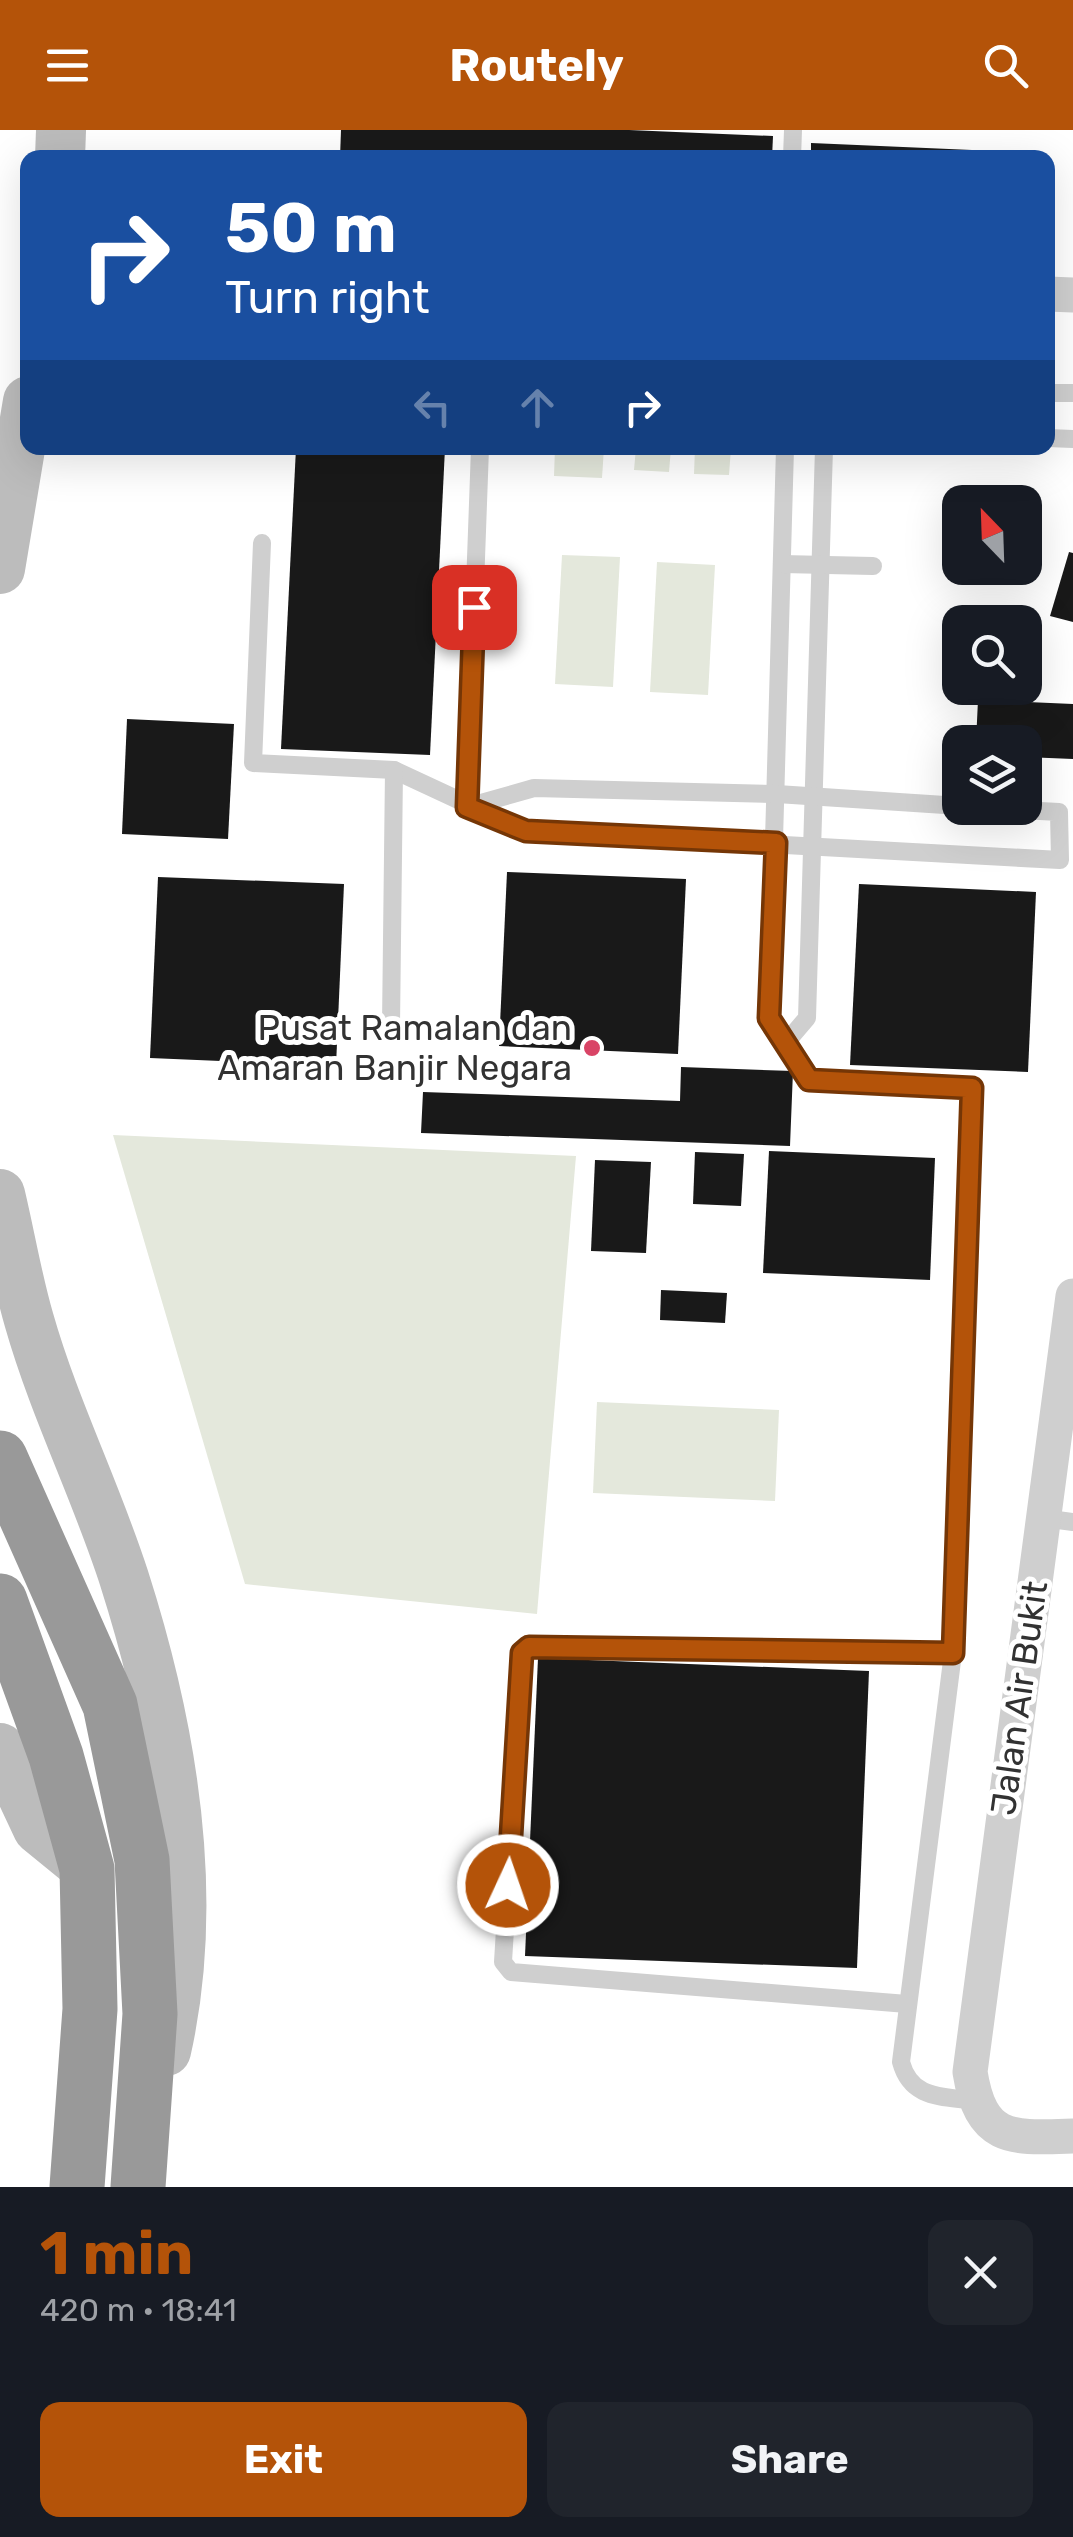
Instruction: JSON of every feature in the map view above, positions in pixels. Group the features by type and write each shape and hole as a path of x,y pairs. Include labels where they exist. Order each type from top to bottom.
{"highway":[{"path":"0,1458 110,1705 142,1860 150,2014 139,2175"},
{"path":"0,1601 56,1756 87,1870 90,2009 77,2187"}],"main road":[{"path":"0,569 20,449"},
{"path":"0,1194 29,1322 124,1580 169,1760 183,1890 174,2013 139,2175"},
{"path":"0,1748 38,1829 87,1870"}],"street":[{"name":"Jalan Air Bukit","path":"974,2101 970,2072 1058,1520 1073,1296"},
{"path":"974,2101 988,2124 1016,2138 1073,2136"}],"lane":[{"path":"467,807 480,455"},
{"path":"785,455 769,1018 809,1080 972,1088 953,1653 901,2062 906,2078 920,2093 974,2101"},
{"path":"784,1045 807,1018 824,455"},
{"path":"262,543 254,763 394,770 526,831 1060,860 1060,812 1042,811"},
{"path":"782,564 874,566"},
{"path":"391,1026 394,770"},
{"path":"467,807 534,788 777,794 942,805"},
{"path":"908,2004 511,1972 503,1962 522,1653 529,1647 953,1653"}],"shaded area":[{"path":"555,455 604,455 602,478 554,476"},
{"path":"635,455 670,455 669,472 634,470"},
{"path":"695,455 730,455 729,475 694,474"},
{"path":"562,555 620,557 613,687 555,684"},
{"path":"657,562 715,565 708,695 650,692"},
{"path":"113,1135 576,1156 537,1614 245,1584"},
{"path":"597,1402 779,1410 775,1501 593,1493"}],"building":[{"path":"341,130 629,130 773,136 772,150 340,150"},
{"path":"811,143 974,150 811,150"},
{"path":"296,455 445,455 430,755 281,749"},
{"path":"1069,552 1073,553 1073,622 1050,616"},
{"path":"1073,704 1073,759 1042,758 1042,725 977,725 978,705"},
{"path":"127,719 234,724 228,839 122,834"},
{"path":"507,872 686,879 678,1054 499,1046"},
{"path":"158,877 344,884 336,1066 150,1058"},
{"path":"859,884 1036,892 1028,1072 850,1065"},
{"path":"681,1067 793,1071 790,1146 421,1133 423,1092 680,1101"},
{"path":"769,1151 935,1158 930,1280 763,1273"},
{"path":"695,1152 744,1154 741,1206 693,1204"},
{"path":"595,1160 651,1162 646,1253 591,1251"},
{"path":"661,1290 727,1293 725,1323 660,1320"},
{"path":"538,1658 869,1671 857,1968 525,1956"}],"place":[{"name":"Pusat Ramalan dan Amaran Banjir Negara","path":"592,1048"}],"route":[{"path":"474,607 467,807 526,831 776,843 769,1018 809,1080 972,1088 953,1653 529,1647 522,1653 508,1885"}]}
